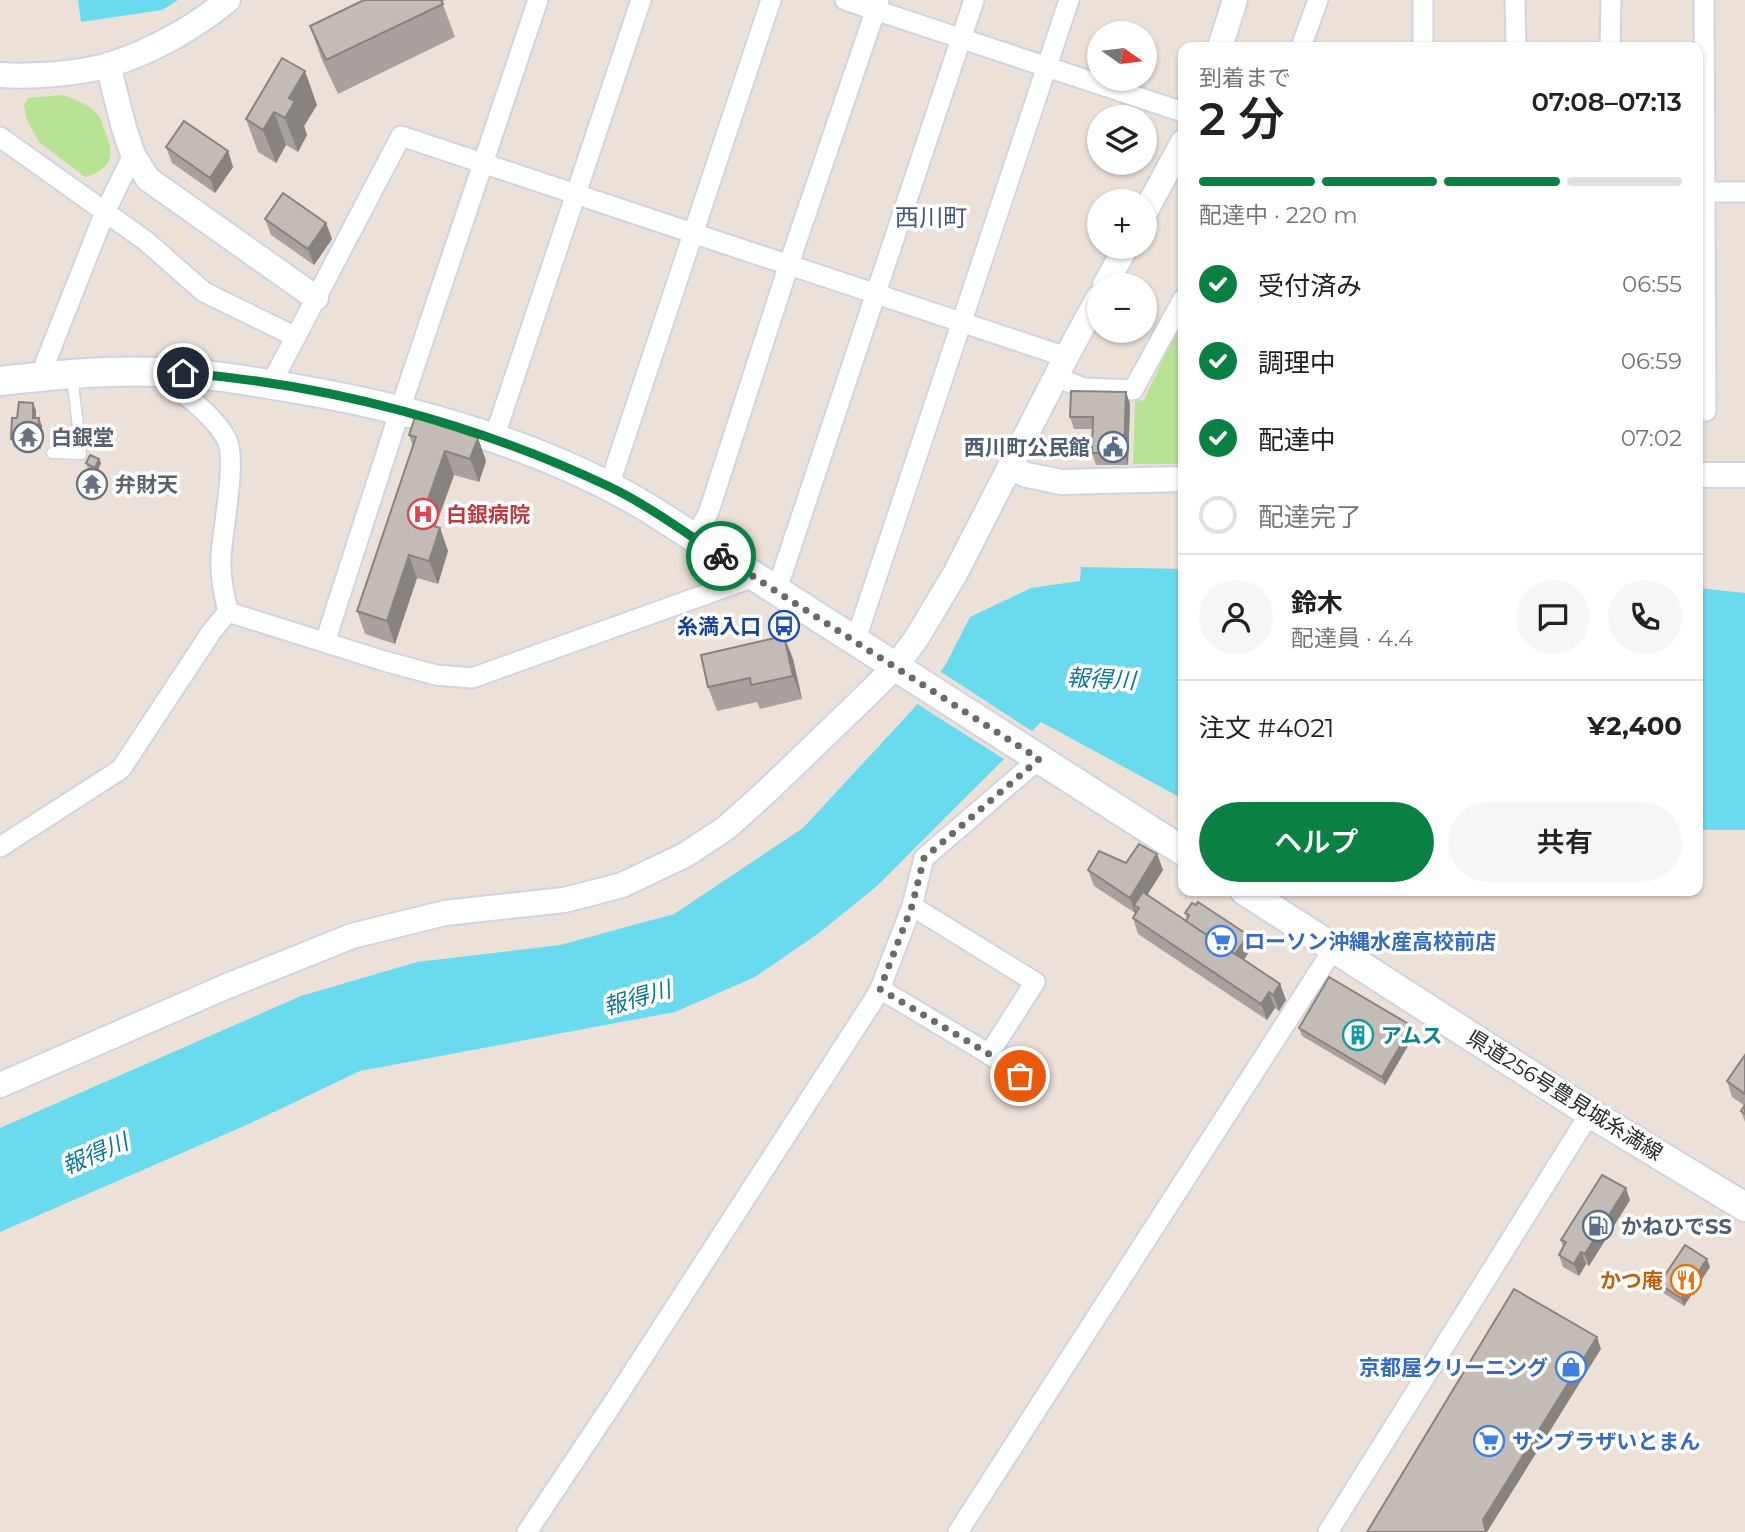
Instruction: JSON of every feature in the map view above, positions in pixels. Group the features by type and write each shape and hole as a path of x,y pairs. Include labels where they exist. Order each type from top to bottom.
{"main road":[{"path":"0,381 72,373 157,372 211,375 323,393 400,410 494,438 543,457 609,486 648,508 1178,848"},
{"name":"県道256号豊見城糸満線","path":"1253,896 1590,1113 1745,1207"}],"street":[{"path":"0,75 58,73 108,65 165,41 228,0"},
{"path":"325,642 538,0"},
{"path":"494,438 641,0"},
{"path":"609,486 771,0"},
{"path":"845,0 877,5 961,38 1178,110"},
{"path":"228,612 436,675 472,678 765,584 876,294 974,0"},
{"path":"855,642 1069,0"},
{"path":"1222,42 1236,0"},
{"path":"1303,42 1318,0"},
{"path":"1423,0 1423,42"},
{"path":"1516,0 1516,42"},
{"path":"1611,0 1611,42"},
{"path":"1703,411 1706,411 1704,0"},
{"path":"693,538 710,508 877,5"},
{"path":"108,65 133,155 148,178 316,298"},
{"path":"271,384 401,136 961,322 1061,367 1084,388 1133,390 1178,308"},
{"path":"0,137 146,241 204,292 296,337"},
{"path":"41,376 105,212 133,155"},
{"path":"1157,193 1178,160"},
{"path":"1706,192 1745,192"},
{"path":"0,1085 225,986 352,936 445,913 564,900 622,885 685,855 726,828 895,667 916,639 941,598 1087,319"},
{"path":"157,372 211,418 228,441 230,474 220,560 228,612"},
{"path":"1010,468 1027,475 1061,482 1178,479"},
{"path":"1703,475 1745,475"},
{"path":"0,846 121,769 212,631 228,612"},
{"path":"527,1532 880,989 912,906 924,858 1033,755"},
{"path":"912,906 1035,982 989,1054"},
{"path":"958,1532 1334,948"},
{"path":"880,989 989,1054 1020,1076"},
{"path":"1328,1532 1590,1113"}],"lane":[{"path":"52,453 81,454 72,373"}],"green space":[{"path":"64,95 95,111 108,140 110,154 106,166 85,177 39,142 27,120 24,105 28,98"},
{"path":"1178,327 1178,464 1133,464 1135,401 1144,400"}],"water":[{"path":"78,0 178,0 162,10 81,22"},
{"name":"報得川","path":"1081,567 1178,569 1178,796 1041,722 877,886 819,933 755,977 675,1012 360,1071 251,1123 0,1232 0,1128 301,996 417,962 560,945 674,914 803,828 915,707 946,664 970,617 1031,588 1080,581"},
{"path":"1703,589 1745,593 1745,830 1703,830"}],"pier":[{"path":"938,670 1035,733 1007,761 914,702"}],"building":[{"path":"364,0 441,0 443,4 326,60 310,26"},
{"path":"282,58 305,71 289,98 295,101 285,118 274,112 263,130 246,119"},
{"path":"184,121 228,151 210,178 166,147"},
{"path":"283,193 326,223 308,249 265,219"},
{"name":"西川町公民館","path":"1071,391 1126,392 1124,453 1092,453 1093,417 1070,417"},
{"name":"白銀堂","path":"19,402 33,403 33,418 39,418 38,441 11,439 12,418 17,418"},
{"path":"415,417 478,438 470,459 445,451 420,522 440,528 429,561 409,555 387,621 357,611 416,437 409,435"},
{"path":"90,455 99,459 95,468 86,463"},
{"path":"784,636 793,676 751,685 750,678 708,687 701,655"},
{"path":"1139,844 1157,854 1130,898 1088,870 1099,851 1126,863"},
{"path":"1143,892 1280,984 1273,995 1269,992 1261,1004 1133,918 1139,908 1134,905"},
{"path":"1198,902 1248,935 1235,954 1186,921 1189,915 1185,913 1192,903 1196,905"},
{"name":"アムス","path":"1329,977 1412,1026 1382,1077 1299,1028"},
{"path":"1745,1055 1745,1094 1727,1081"},
{"path":"1602,1175 1626,1188 1585,1254 1581,1252 1574,1264 1559,1255 1566,1242 1561,1240"},
{"name":"かつ庵","path":"1685,1245 1707,1259 1681,1298 1659,1284"},
{"name":"サンプラザいとまん","path":"1514,1289 1597,1337 1483,1520 1486,1532 1367,1532"}],"way so far":[{"path":"721,556 1039,759 924,858 905,927 880,989 989,1054 1020,1076"}],"place":[{"name":"白銀堂","path":"28,437"},
{"name":"西川町公民館","path":"1113,447"},
{"name":"弁財天","path":"92,484"},
{"name":"白銀病院","path":"423,514"},
{"name":"糸満入口","path":"784,626"},
{"name":"ローソン沖縄水産高校前店","path":"1221,941"},
{"name":"アムス","path":"1358,1035"},
{"name":"かねひでSS","path":"1598,1226"},
{"name":"かつ庵","path":"1686,1280"},
{"name":"京都屋クリーニング","path":"1571,1367"},
{"name":"サンプラザいとまん","path":"1489,1441"}],"district":[{"name":"西川町","path":"931,217"}],"route":[{"path":"183,373 323,393 400,410 494,438 609,486 721,556"}]}
